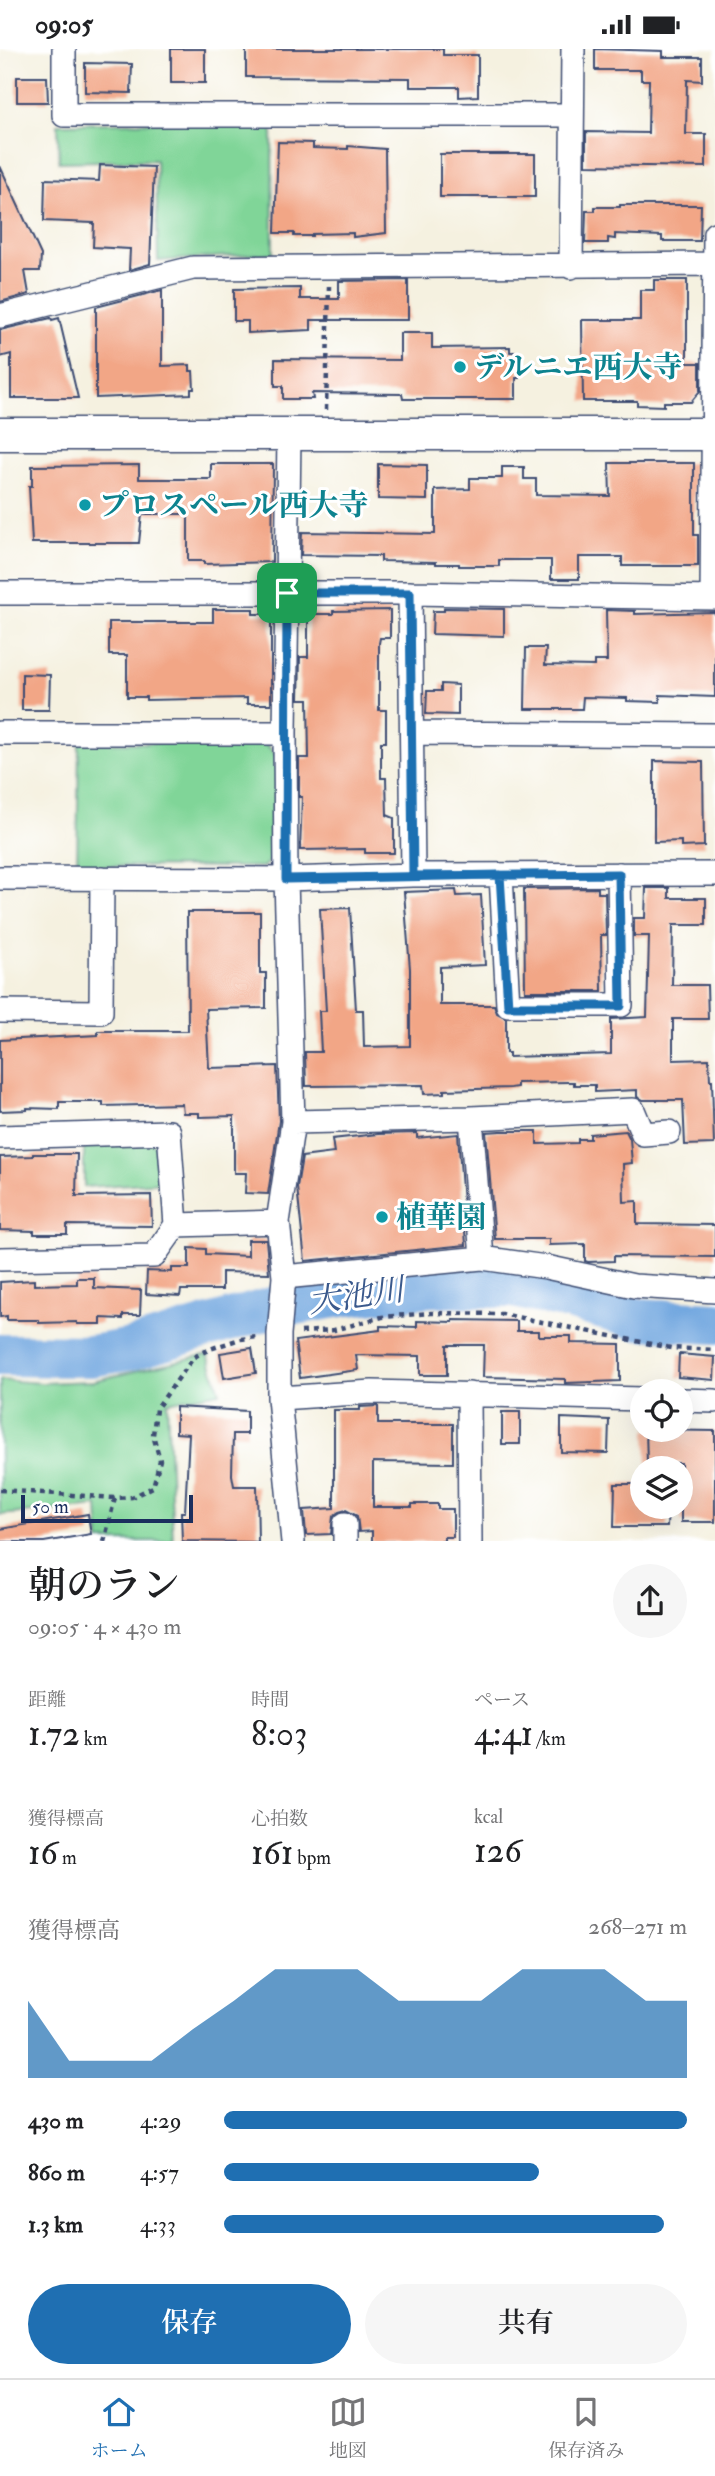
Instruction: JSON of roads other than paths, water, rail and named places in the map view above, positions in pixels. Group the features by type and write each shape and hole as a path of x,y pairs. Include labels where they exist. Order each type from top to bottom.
{"street":[{"path":"64,49 64,114 572,114"},
{"path":"571,267 573,49"},
{"path":"0,593 410,593 714,598 715,234"},
{"path":"0,316 193,268 714,264"},
{"path":"0,434 715,434"},
{"path":"289,435 285,733 293,1122 278,1222 285,1283 280,1329 278,1398 293,1541"},
{"path":"410,593 413,876"},
{"path":"0,733 285,733"},
{"path":"412,733 715,735"},
{"path":"500,875 508,1006 621,1006 619,874"},
{"path":"0,878 286,879 715,874"},
{"path":"0,1011 101,1011 102,878"},
{"path":"293,1122 471,1118 633,1110 643,1134 669,1132"},
{"path":"471,1118 482,1258"},
{"path":"0,1137 169,1132 176,1226 154,1256 0,1259"},
{"path":"176,1226 278,1222"},
{"path":"285,1283 482,1258 546,1267 634,1286 715,1291"},
{"path":"278,1398 372,1392 630,1399"},
{"path":"469,1394 470,1541"},
{"path":"693,1400 715,1401"}],"waterway":[{"name":"大池川","path":"0,1355 91,1356 132,1349 272,1308 348,1295 431,1286 514,1287 573,1300 638,1319 715,1323"}],"place":[{"name":"デルニエ西大寺","path":"460,367"},
{"name":"プロスペール西大寺","path":"85,505"},
{"name":"植華園","path":"382,1217"}]}
